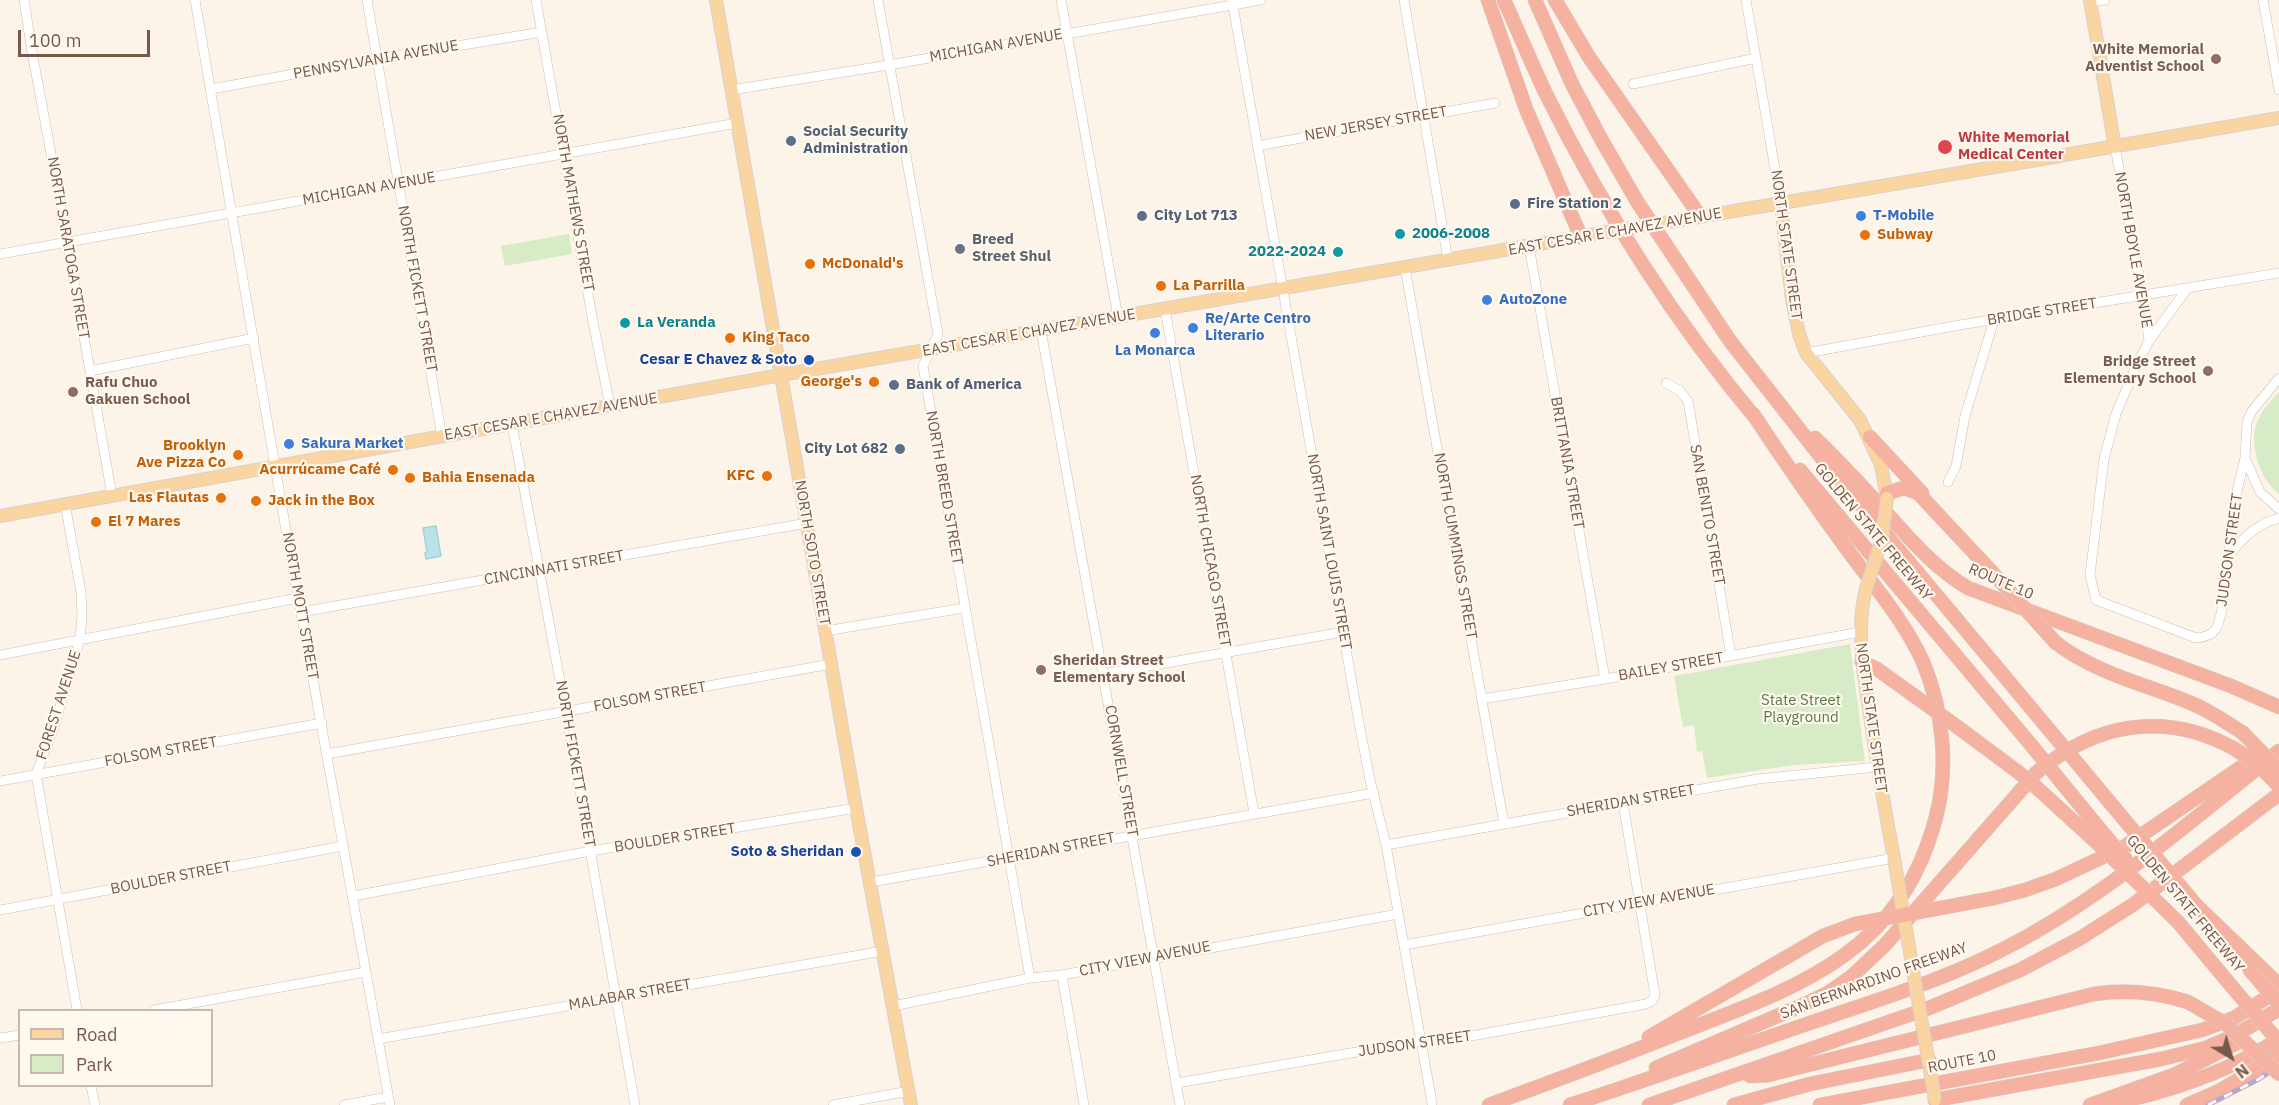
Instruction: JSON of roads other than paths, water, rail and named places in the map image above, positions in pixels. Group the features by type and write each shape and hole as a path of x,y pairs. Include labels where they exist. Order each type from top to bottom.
{"highway":[{"path":"1488,0 1526,109 1581,237"},
{"name":"GOLDEN STATE FREEWAY","path":"1504,0 1546,92 1614,218 1692,335 1753,414 2032,746 2062,783 2099,836 2178,922 2279,1041"},
{"name":"GOLDEN STATE FREEWAY","path":"1535,0 1572,84 1638,203 1730,341 1771,395 2122,817 2197,906 2250,962 2277,1009"},
{"path":"1555,0 1589,57 1700,216"},
{"name":"ROUTE 10","path":"1771,395 1840,462 1930,561 1947,576 1989,597 2232,686 2279,707"},
{"path":"1489,1105 1589,1069 1788,988 1824,971 1844,957 1882,923 1904,892 1927,846 1938,807 1943,757 1941,729 1923,663 1900,622 1813,503 1753,414"},
{"path":"1870,437 1918,487 1926,499 2056,643 2085,662 2191,703 2213,714 2243,733 2279,770"},
{"path":"1887,496 1904,488 1912,489 1926,499"},
{"path":"1862,662 1878,669 1963,731 2099,836"},
{"path":"1592,1098 1679,1057 1803,1005 1845,982 1885,945 2036,773 2074,745 2120,729 2146,726 2190,731 2206,735 2235,749 2258,765 2279,786"},
{"path":"1589,1069 1668,1027 1823,936 1855,924 2025,891 2124,847 2262,753 2279,744"},
{"name":"SAN BERNARDINO FREEWAY","path":"1570,1105 1899,993 1959,970 2013,944 2061,917 2108,886 2279,751"},
{"path":"1649,1105 1960,996 2050,955 2134,904 2279,794"},
{"path":"2250,962 2279,985"},
{"name":"ROUTE 10","path":"1820,1105 2099,1053 2202,1030 2234,1018 2279,990"},
{"path":"1733,1077 1768,1075 2094,994 2111,992 2143,992 2188,1002 2226,1024 2279,1074"},
{"path":"2090,1105 2176,1074 2217,1055 2237,1043 2255,1025 2277,1009"},
{"path":"2099,1053 2157,1047 2226,1034 2277,1009"},
{"path":"1936,1102 2161,1059 2206,1048 2255,1025"},
{"path":"2104,1105 2162,1092 2216,1074 2279,1041"},
{"path":"2187,1105 2219,1091 2279,1056"},
{"path":"1734,1105 1791,1089 1929,1060"}],"main road":[{"name":"NORTH SOTO STREET","path":"716,0 856,808 911,1105"},
{"name":"NORTH BOYLE AVENUE","path":"2090,1 2115,147"},
{"name":"EAST CESAR E CHAVEZ AVENUE","path":"0,516 781,375 2279,118"},
{"name":"NORTH STATE STREET","path":"1781,204 1792,300 1799,334 1806,353 1852,408 1870,437 1881,465 1887,496 1882,538 1865,592 1860,632 1862,662 1877,767 1936,1102"}],"street":[{"name":"NORTH SARATOGA STREET","path":"24,0 112,496"},
{"name":"NORTH MOTT STREET","path":"195,0 298,598 389,1101"},
{"name":"NORTH FICKETT STREET","path":"367,0 442,437"},
{"name":"NORTH MATHEWS STREET","path":"536,0 610,406"},
{"name":"NORTH BREED STREET","path":"878,0 938,334 923,366 1030,978"},
{"path":"1061,0 1118,317"},
{"name":"MICHIGAN AVENUE","path":"731,90 889,65 1232,3 1261,0"},
{"path":"1404,0 1448,260"},
{"name":"NORTH STATE STREET","path":"1746,0 1781,204"},
{"path":"2090,1 2105,0"},
{"path":"2263,0 2279,90"},
{"name":"NORTH SAINT LOUIS STREET","path":"1232,3 1343,632 1386,844 1432,1103"},
{"name":"PENNSYLVANIA AVENUE","path":"211,89 542,32"},
{"path":"1633,84 1756,58"},
{"name":"NEW JERSEY STREET","path":"1257,146 1495,103"},
{"name":"MICHIGAN AVENUE","path":"0,254 737,123"},
{"name":"NORTH BOYLE AVENUE","path":"2115,147 2143,296 2149,341 2116,414 2104,459 2090,575 2096,600 2196,638 2206,637"},
{"name":"BRITTANIA STREET","path":"1529,246 1605,679"},
{"name":"NORTH CUMMINGS STREET","path":"1405,268 1504,824"},
{"name":"BRIDGE STREET","path":"1806,353 2279,273"},
{"path":"2149,341 2187,289"},
{"name":"NORTH CHICAGO STREET","path":"1165,309 1254,813"},
{"path":"1948,482 1956,466 1965,416 1994,320"},
{"name":"CORNWELL STREET","path":"1041,330 1180,1105"},
{"path":"90,371 254,338"},
{"name":"JUDSON STREET","path":"2206,637 2218,626 2230,555 2236,495 2245,458 2247,422 2262,396 2279,378"},
{"name":"SAN BENITO STREET","path":"1666,383 1680,391 1688,401 1731,656"},
{"name":"NORTH FICKETT STREET","path":"512,424 591,851 635,1105"},
{"path":"2245,458 2260,492 2279,509"},
{"name":"FOREST AVENUE","path":"65,504 81,592 80,640 53,730 36,774 77,1009"},
{"path":"2230,555 2242,539 2259,526 2279,518"},
{"name":"CINCINNATI STREET","path":"301,612 807,523"},
{"path":"0,655 298,598"},
{"path":"825,631 964,608"},
{"path":"1103,674 1343,632"},
{"name":"BAILEY STREET","path":"1482,699 1860,632"},
{"name":"FOLSOM STREET","path":"327,754 831,664"},
{"name":"FOLSOM STREET","path":"0,781 322,723"},
{"name":"SHERIDAN STREET","path":"1386,844 1758,779 1877,767"},
{"name":"SHERIDAN STREET","path":"870,882 1374,793"},
{"path":"1623,803 1640,902"},
{"name":"BOULDER STREET","path":"353,896 591,851 856,808"},
{"name":"BOULDER STREET","path":"0,910 343,846"},
{"name":"CITY VIEW AVENUE","path":"1404,945 1894,858"},
{"name":"JUDSON STREET","path":"1177,1083 1420,1041 1455,1039 1646,1004 1652,1001 1655,995 1640,902"},
{"name":"CITY VIEW AVENUE","path":"893,1006 1030,978 1062,975 1398,914"},
{"name":"MALABAR STREET","path":"378,1039 883,951"},
{"path":"165,1009 365,972"},
{"path":"1062,975 1084,1105"},
{"path":"0,1038 18,1035"},
{"path":"91,1087 95,1105"},
{"path":"833,1105 909,1091"},
{"path":"344,1105 389,1101"}],"water":[{"path":"436,526 441,556 426,559 423,528"}],"railway":[{"path":"2208,1105 2279,1066"}],"place":[{"name":"White Memorial Adventist School","path":"2216,59"},
{"name":"Social Security Administration","path":"791,141"},
{"name":"White Memorial Medical Center","path":"1945,147"},
{"name":"Fire Station 2","path":"1515,204"},
{"name":"City Lot 713","path":"1142,216"},
{"name":"T-Mobile","path":"1861,216"},
{"name":"2006-2008","path":"1400,234"},
{"name":"Subway","path":"1865,235"},
{"name":"Breed Street Shul","path":"960,249"},
{"name":"2022-2024","path":"1338,252"},
{"name":"McDonald's","path":"810,264"},
{"name":"La Parrilla","path":"1161,286"},
{"name":"AutoZone","path":"1487,300"},
{"name":"La Veranda","path":"625,323"},
{"name":"Re/Arte Centro Literario","path":"1193,328"},
{"name":"La Monarca","path":"1155,333"},
{"name":"King Taco","path":"730,338"},
{"name":"Cesar E Chavez & Soto","path":"809,360"},
{"name":"Bridge Street Elementary School","path":"2208,371"},
{"name":"George's","path":"874,382"},
{"name":"Bank of America","path":"894,385"},
{"name":"Rafu Chuo Gakuen School","path":"73,392"},
{"name":"Sakura Market","path":"289,444"},
{"name":"City Lot 682","path":"900,449"},
{"name":"Brooklyn Ave Pizza Co","path":"238,455"},
{"name":"Acurrúcame Café","path":"393,470"},
{"name":"KFC","path":"767,476"},
{"name":"Bahia Ensenada","path":"410,478"},
{"name":"Las Flautas","path":"221,498"},
{"name":"Jack in the Box","path":"256,501"},
{"name":"El 7 Mares","path":"96,522"},
{"name":"Sheridan Street Elementary School","path":"1041,670"},
{"name":"Soto & Sheridan","path":"856,852"}],"park label":[{"name":"State Street Playground","path":"1801,710"}]}
